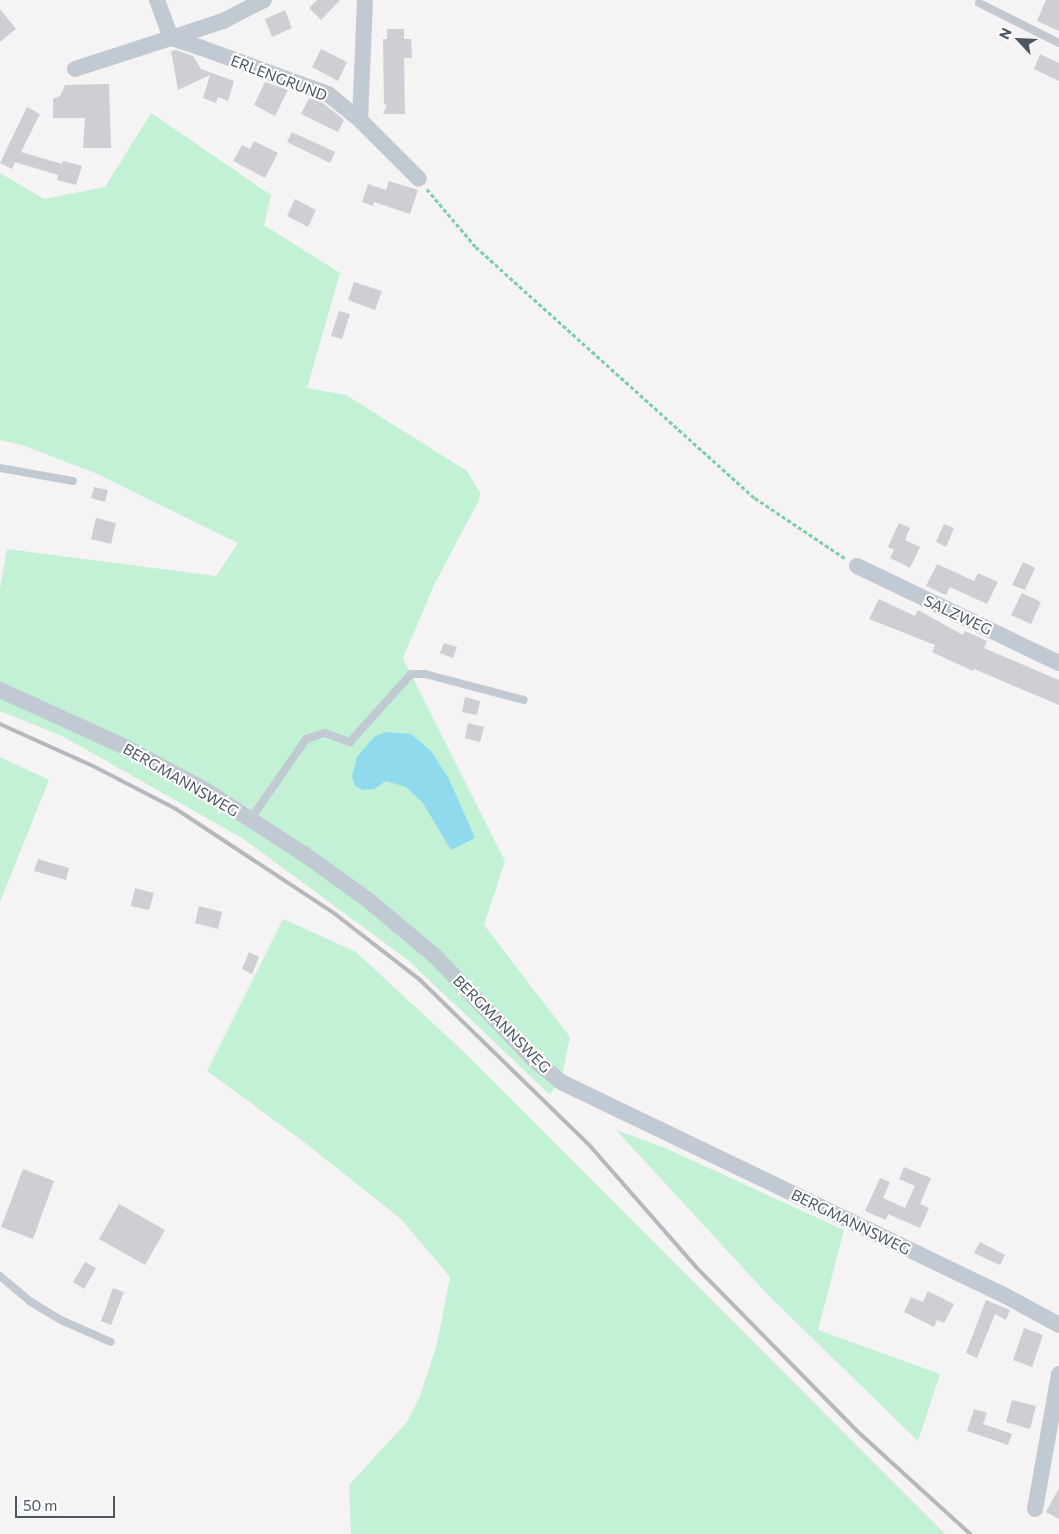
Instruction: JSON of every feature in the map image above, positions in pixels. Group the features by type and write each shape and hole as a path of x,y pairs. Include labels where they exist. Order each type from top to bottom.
{"street":[{"path":"156,0 171,38"},
{"path":"75,69 224,21 264,0"},
{"path":"360,120 365,0"},
{"name":"ERLENGRUND","path":"171,38 328,94 360,120 419,179"},
{"name":"SALZWEG","path":"857,566 1059,663"},
{"name":"BERGMANNSWEG","path":"0,690 125,747 250,820 352,889 435,956 533,1060 561,1082 1002,1294 1059,1325"},
{"path":"1035,1509 1059,1374"}],"lane":[{"path":"979,3 1059,43"},
{"path":"0,468 73,481"},
{"path":"250,820 306,739 325,733 350,742 411,674 425,674 524,700"},
{"path":"0,1276 31,1302 63,1322 112,1342"}],"path":[{"path":"419,179 476,246 755,498 857,566"}],"green space":[{"path":"151,113 271,195 264,225 340,273 307,388 346,395 467,471 480,493 479,500 434,585 403,658 505,861 484,925 570,1037 563,1071 550,1095 408,960 242,838 62,736 0,711 0,589 7,549 216,576 238,543 93,472 22,445 0,440 0,173 44,199 105,187"},
{"path":"0,757 49,780 0,902"},
{"path":"283,919 356,952 466,1054 945,1534 351,1534 349,1485 407,1422 420,1396 437,1344 450,1277 401,1219 304,1142 207,1071"},
{"path":"616,1130 665,1148 844,1230 818,1330 940,1374 918,1441 769,1296"}],"water":[{"path":"385,732 411,734 431,751 449,779 475,838 451,850 423,803 406,787 386,781 374,789 363,790 355,786 352,776 357,757 374,737"}],"building":[{"path":"317,0 340,0 321,20 309,8"},
{"path":"1046,0 1059,0 1059,31 1037,21"},
{"path":"0,9 16,29 0,42"},
{"path":"285,10 292,28 272,37 265,19"},
{"path":"387,29 404,29 404,39 411,39 412,58 404,58 405,114 383,114 387,105 384,104 383,39 387,39"},
{"path":"321,49 347,62 338,81 312,67"},
{"path":"176,50 193,56 201,69 234,81 228,101 218,97 216,103 203,98 210,75 178,90 171,51"},
{"path":"1040,54 1059,63 1059,81 1034,69"},
{"path":"265,82 288,90 275,116 254,105"},
{"path":"109,84 111,148 83,148 85,118 53,118 53,99 60,96 65,85"},
{"path":"309,98 323,103 344,120 338,132 301,114"},
{"path":"27,107 40,114 21,152 62,164 63,161 82,166 76,185 57,180 58,175 15,162 12,169 0,163"},
{"path":"292,132 335,152 330,163 287,142"},
{"path":"254,141 278,153 265,178 233,161 242,145 250,149"},
{"path":"389,181 418,190 410,214 374,202 373,206 362,202 368,184 386,190"},
{"path":"295,199 316,210 308,227 287,216"},
{"path":"354,282 382,291 375,310 348,300"},
{"path":"339,311 350,314 342,339 331,336"},
{"path":"94,487 108,490 105,502 91,498"},
{"path":"96,518 116,523 111,544 91,539"},
{"path":"899,523 910,528 905,540 920,547 910,568 890,558 894,550 888,547"},
{"path":"944,524 954,528 946,547 936,542"},
{"path":"1023,562 1035,568 1025,590 1012,585"},
{"path":"937,564 974,581 978,573 998,582 987,604 950,587 946,595 926,586"},
{"path":"1022,593 1041,602 1031,624 1011,615"},
{"path":"879,599 915,616 918,610 963,635 965,631 987,641 984,648 1059,680 1059,705 974,669 973,671 932,652 935,645 869,619"},
{"path":"444,643 457,647 453,658 440,653"},
{"path":"465,697 480,701 477,715 462,712"},
{"path":"468,723 484,727 480,742 465,738"},
{"path":"38,859 69,868 66,880 34,871"},
{"path":"135,888 154,893 149,910 131,906"},
{"path":"199,906 222,912 218,929 195,923"},
{"path":"249,952 259,957 252,974 242,969"},
{"path":"904,1167 931,1178 920,1204 929,1208 920,1228 888,1214 886,1220 865,1211 880,1178 890,1182 883,1198 905,1208 915,1186 899,1179"},
{"path":"23,1169 54,1181 33,1239 1,1227"},
{"path":"119,1204 165,1230 145,1265 99,1239"},
{"path":"980,1242 1005,1255 1000,1265 974,1253"},
{"path":"85,1262 96,1268 84,1289 73,1282"},
{"path":"113,1288 124,1292 111,1325 101,1321"},
{"path":"928,1291 954,1304 944,1323 937,1320 934,1327 904,1312 911,1297 923,1302"},
{"path":"986,1300 1010,1310 1006,1320 995,1314 977,1358 966,1353"},
{"path":"1024,1328 1043,1335 1032,1367 1013,1360"},
{"path":"1012,1400 1036,1406 1030,1429 1006,1422"},
{"path":"974,1409 987,1413 983,1424 1012,1434 1008,1445 967,1431"},
{"path":"1059,1488 1059,1519 1046,1512"}],"railway":[{"path":"0,724 93,766 176,809 335,914 420,980 591,1147 695,1266 857,1431 970,1534"}]}
